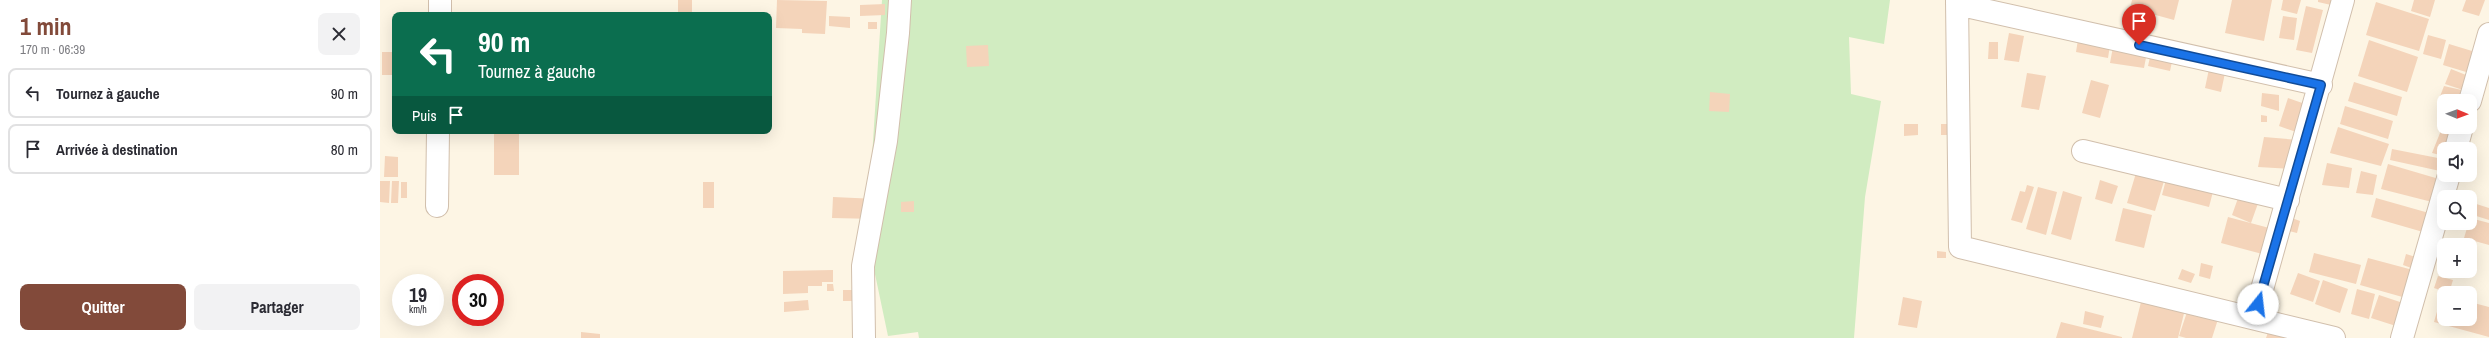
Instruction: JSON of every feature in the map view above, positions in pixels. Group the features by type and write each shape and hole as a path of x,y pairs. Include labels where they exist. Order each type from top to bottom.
{"street":[{"path":"440,0 440,12"},
{"path":"864,338 863,266 886,141 898,33 900,0"},
{"path":"2254,318 2321,85 2343,0"},
{"path":"2321,85 1957,2 1960,247 2334,338"},
{"path":"2472,94 2489,34"},
{"path":"437,206 438,134"},
{"path":"2082,152 2288,200"},
{"path":"2402,338 2447,182"}],"green space":[{"path":"882,0 1890,0 1884,44 1849,37 1851,94 1881,101 1865,197 1854,338 919,338 918,332 888,336 867,236"}],"building":[{"path":"678,0 692,0 692,12 678,12"},
{"path":"777,0 827,1 825,34 802,33 802,29 776,28"},
{"path":"2132,0 2179,0 2174,20 2130,8"},
{"path":"2232,0 2272,0 2264,41 2225,33"},
{"path":"2283,0 2301,0 2297,14 2281,10"},
{"path":"2318,0 2341,0 2340,7 2318,2"},
{"path":"2414,0 2435,0 2430,17 2411,11"},
{"path":"2466,0 2485,0 2479,16 2462,11"},
{"path":"2376,2 2429,19 2419,51 2366,35"},
{"path":"885,4 885,15 860,16 860,5"},
{"path":"2306,6 2323,10 2312,53 2296,50"},
{"path":"829,16 850,17 850,28 829,26"},
{"path":"2283,16 2297,18 2294,40 2279,38"},
{"path":"868,22 877,22 877,29 868,29"},
{"path":"2080,27 2112,33 2108,58 2076,52"},
{"path":"2009,33 2024,36 2019,62 2004,60"},
{"path":"2428,35 2446,40 2441,59 2423,54"},
{"path":"2115,36 2149,42 2144,68 2110,63"},
{"path":"2369,40 2418,57 2407,92 2358,76"},
{"path":"1989,42 1998,42 1998,59 1988,59"},
{"path":"2153,44 2175,48 2170,71 2148,66"},
{"path":"2449,44 2482,54 2476,75 2443,65"},
{"path":"988,45 989,66 967,67 966,46"},
{"path":"382,52 392,52 392,75 382,75"},
{"path":"2209,69 2225,73 2221,92 2205,88"},
{"path":"2451,69 2471,77 2466,91 2445,84"},
{"path":"2027,73 2046,76 2039,110 2021,107"},
{"path":"2091,80 2109,85 2100,118 2082,113"},
{"path":"2354,82 2402,97 2397,116 2348,101"},
{"path":"2444,86 2466,91 2465,94 2441,94"},
{"path":"1710,92 1730,94 1729,112 1709,111"},
{"path":"2262,93 2279,95 2279,111 2261,106"},
{"path":"2288,98 2308,105 2299,133 2279,126"},
{"path":"2345,106 2393,121 2388,139 2340,124"},
{"path":"2261,115 2267,116 2267,122 2261,122"},
{"path":"1904,124 1918,124 1918,135 1904,136"},
{"path":"1941,124 1948,124 1948,135 1941,135"},
{"path":"2338,127 2389,144 2381,166 2330,153"},
{"path":"494,134 519,134 519,175 494,175"},
{"path":"2440,134 2455,135 2452,142 2437,142 2437,154 2432,153"},
{"path":"2264,137 2299,140 2294,169 2258,167"},
{"path":"2392,149 2437,158 2437,170 2390,160"},
{"path":"385,156 398,157 398,177 384,177"},
{"path":"2327,163 2352,168 2349,188 2322,185"},
{"path":"2388,164 2437,178 2437,182 2439,182 2436,203 2381,189"},
{"path":"2169,168 2216,180 2209,207 2162,195"},
{"path":"2361,171 2377,175 2373,195 2356,193"},
{"path":"2136,173 2164,181 2155,211 2127,203"},
{"path":"2100,180 2118,186 2112,204 2095,199"},
{"path":"380,181 390,181 389,203 380,202"},
{"path":"392,181 399,181 398,203 391,203"},
{"path":"401,182 407,182 407,198 401,198"},
{"path":"703,182 714,182 714,208 703,208"},
{"path":"2027,185 2034,187 2022,223 2011,220 2020,191 2025,192"},
{"path":"2038,187 2057,192 2046,235 2026,229"},
{"path":"2242,187 2261,195 2251,223 2232,215"},
{"path":"2063,191 2082,197 2071,240 2051,234"},
{"path":"833,197 877,199 877,219 832,218"},
{"path":"2376,198 2436,215 2430,234 2371,217"},
{"path":"914,201 914,212 901,212 901,202"},
{"path":"2477,204 2489,208 2489,220 2477,216"},
{"path":"2123,208 2152,215 2144,248 2115,241"},
{"path":"2228,217 2273,229 2266,255 2221,243"},
{"path":"2289,217 2300,221 2297,233 2285,230"},
{"path":"2477,220 2489,223 2489,245 2477,242 2477,238 2464,238 2466,230 2477,230"},
{"path":"1937,251 1946,252 1946,258 1937,258"},
{"path":"2314,253 2361,265 2356,284 2309,272"},
{"path":"2406,254 2419,258 2417,270 2403,265"},
{"path":"2368,258 2413,270 2406,298 2360,285"},
{"path":"2201,263 2213,266 2210,279 2199,276"},
{"path":"2182,269 2195,274 2191,283 2178,279"},
{"path":"833,270 833,282 822,282 822,286 808,286 808,293 783,294 783,271"},
{"path":"2298,273 2320,281 2313,302 2290,294"},
{"path":"2437,278 2453,280 2451,286 2437,286 2437,289 2434,288"},
{"path":"2323,280 2348,289 2340,313 2315,304"},
{"path":"827,284 833,284 834,291 827,291"},
{"path":"2357,289 2375,294 2369,319 2351,314"},
{"path":"843,290 855,290 855,301 843,301"},
{"path":"2144,290 2187,301 2178,338 2132,338"},
{"path":"2379,295 2403,303 2396,326 2371,318"},
{"path":"1903,297 1922,301 1917,328 1898,325"},
{"path":"808,300 809,310 784,312 784,302"},
{"path":"2190,303 2220,313 2212,338 2186,338 2179,336"},
{"path":"2477,304 2489,307 2489,337 2449,326 2477,326"},
{"path":"2085,311 2104,316 2101,328 2083,324"},
{"path":"2437,312 2437,323 2434,322"},
{"path":"2061,322 2122,337 2122,338 2056,338"},
{"path":"2270,326 2291,338 2266,338"},
{"path":"581,332 600,334 600,338 581,338"}],"route":[{"path":"2139,45 2321,85 2258,304"}]}
